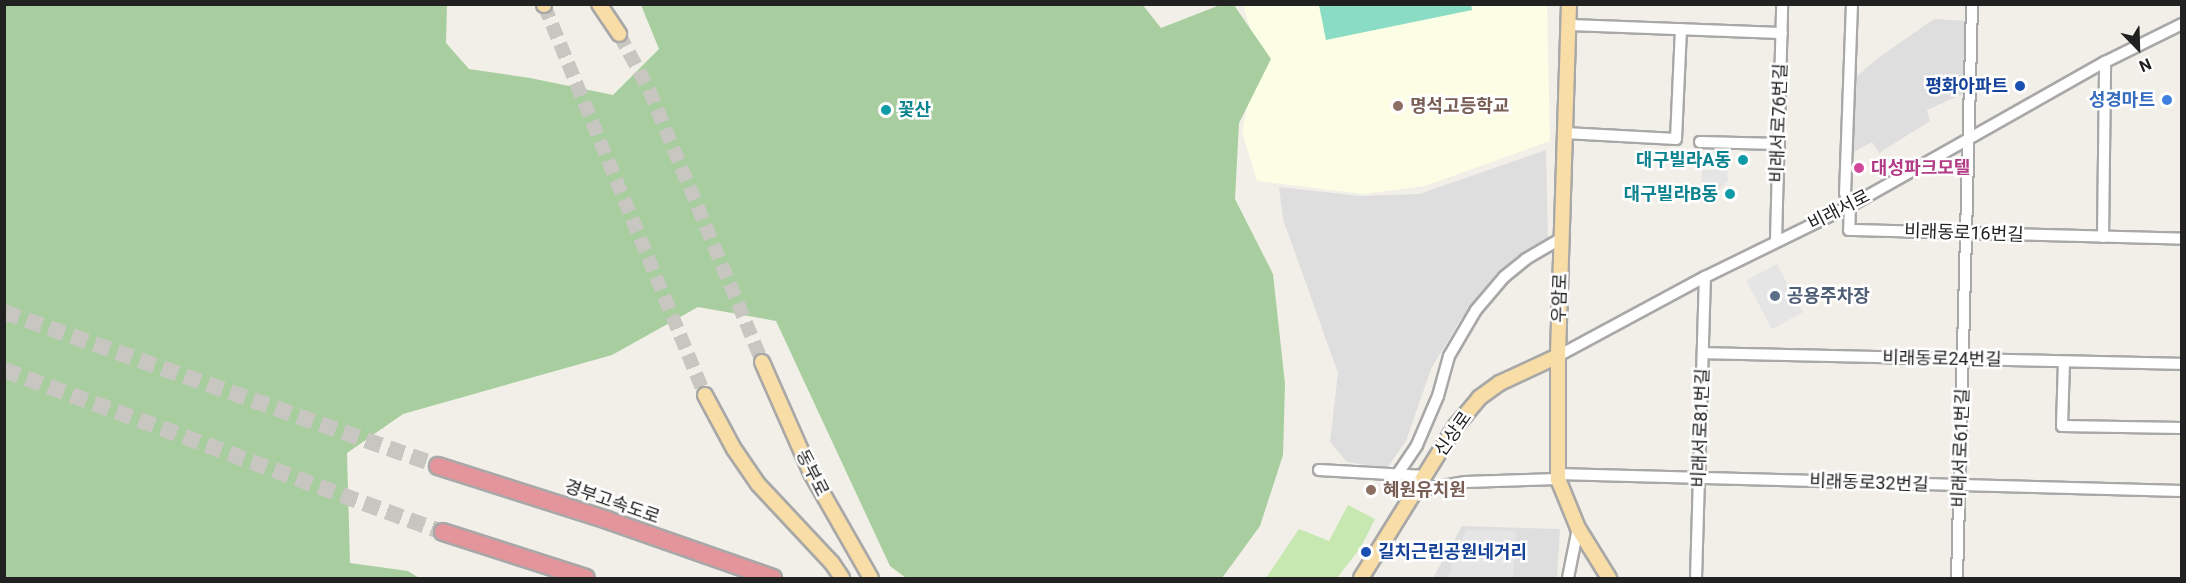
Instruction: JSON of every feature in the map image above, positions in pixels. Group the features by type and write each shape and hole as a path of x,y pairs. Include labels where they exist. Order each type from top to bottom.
{"highway":[{"name":"경부고속도로","path":"438,466 607,520 773,579"},
{"path":"443,532 586,579"}],"main road":[{"path":"599,4 619,34"},
{"name":"우암로","path":"1569,4 1558,356 1557,477 1578,528 1609,579"},
{"name":"신상로","path":"1361,579 1455,427 1479,398 1500,383 1558,356"},
{"name":"동부로","path":"762,362 811,473 871,579"},
{"path":"705,395 734,449 758,484 832,563 842,579"}],"street":[{"name":"비래서로76번길","path":"1776,241 1782,4"},
{"path":"1850,206 1845,193 1852,4"},
{"name":"비래서로61번길","path":"1957,579 1970,138 1967,122 1972,4"},
{"name":"비래서로","path":"1558,356 1705,277 1850,206 2105,62 2181,24"},
{"path":"1569,25 1782,33"},
{"path":"1565,133 1676,139 1681,29"},
{"path":"2103,237 2105,62"},
{"path":"1700,142 1779,144"},
{"name":"비래동로16번길","path":"1850,206 1849,230 2181,239"},
{"path":"1397,475 1417,446 1438,396 1449,356 1476,310 1504,277 1526,259 1562,238"},
{"name":"비래서로81번길","path":"1696,579 1705,277"},
{"name":"비래동로24번길","path":"1703,353 2181,364"},
{"path":"2064,362 2062,426 2181,428"},
{"path":"1319,470 1425,476"},
{"name":"비래동로32번길","path":"1415,491 1465,482 1557,477 1699,478 2181,491"},
{"path":"1568,579 1578,528"}],"shaded area":[{"name":"명석고등학교","path":"1243,5 1547,5 1550,141 1425,186 1363,194 1257,181 1242,132 1253,81 1263,69"},
{"name":"평화아파트","path":"1934,19 1968,21 1965,93 1927,110 1930,121 1879,153 1872,142 1846,156 1849,83 1878,58"},
{"path":"1546,150 1548,239 1515,261 1460,320 1431,369 1406,441 1387,468 1347,462 1330,442 1338,373 1283,219 1279,187 1360,196 1419,194"},
{"path":"1702,170 1727,170 1728,181 1712,198 1701,189"},
{"name":"공용주차장","path":"1777,264 1803,313 1772,329 1746,280"},
{"path":"1462,526 1560,529 1557,578 1433,578"},
{"path":"1466,530 1516,531 1513,578 1447,578"}],"green space":[{"path":"1142,4 1161,28 1220,5 1234,5 1271,59 1239,123 1235,199 1273,274 1285,384 1283,455 1260,526 1222,578 906,578 890,566 776,321 698,307 612,355 403,414 347,453 350,563 408,571 419,578 5,578 5,5 447,5 446,43 469,69 530,78 613,95 659,49 641,5"},
{"path":"1471,4 1472,10 1326,40 1319,5"},
{"path":"1348,505 1375,519 1361,547 1337,578 1266,578 1299,529 1329,541"}],"tunnel":[{"path":"544,5 705,395"},
{"path":"619,34 649,90 762,362"},
{"path":"4,312 438,466"},
{"path":"4,370 443,532"}],"place":[{"name":"평화아파트","path":"2020,86"},
{"name":"성경마트","path":"2167,100"},
{"name":"명석고등학교","path":"1398,106"},
{"name":"꽃산","path":"886,110"},
{"name":"대구빌라A동","path":"1743,160"},
{"name":"대성파크모텔","path":"1859,168"},
{"name":"대구빌라B동","path":"1730,194"},
{"name":"공용주차장","path":"1775,296"},
{"name":"혜원유치원","path":"1371,490"},
{"name":"길치근린공원네거리","path":"1366,552"}]}
